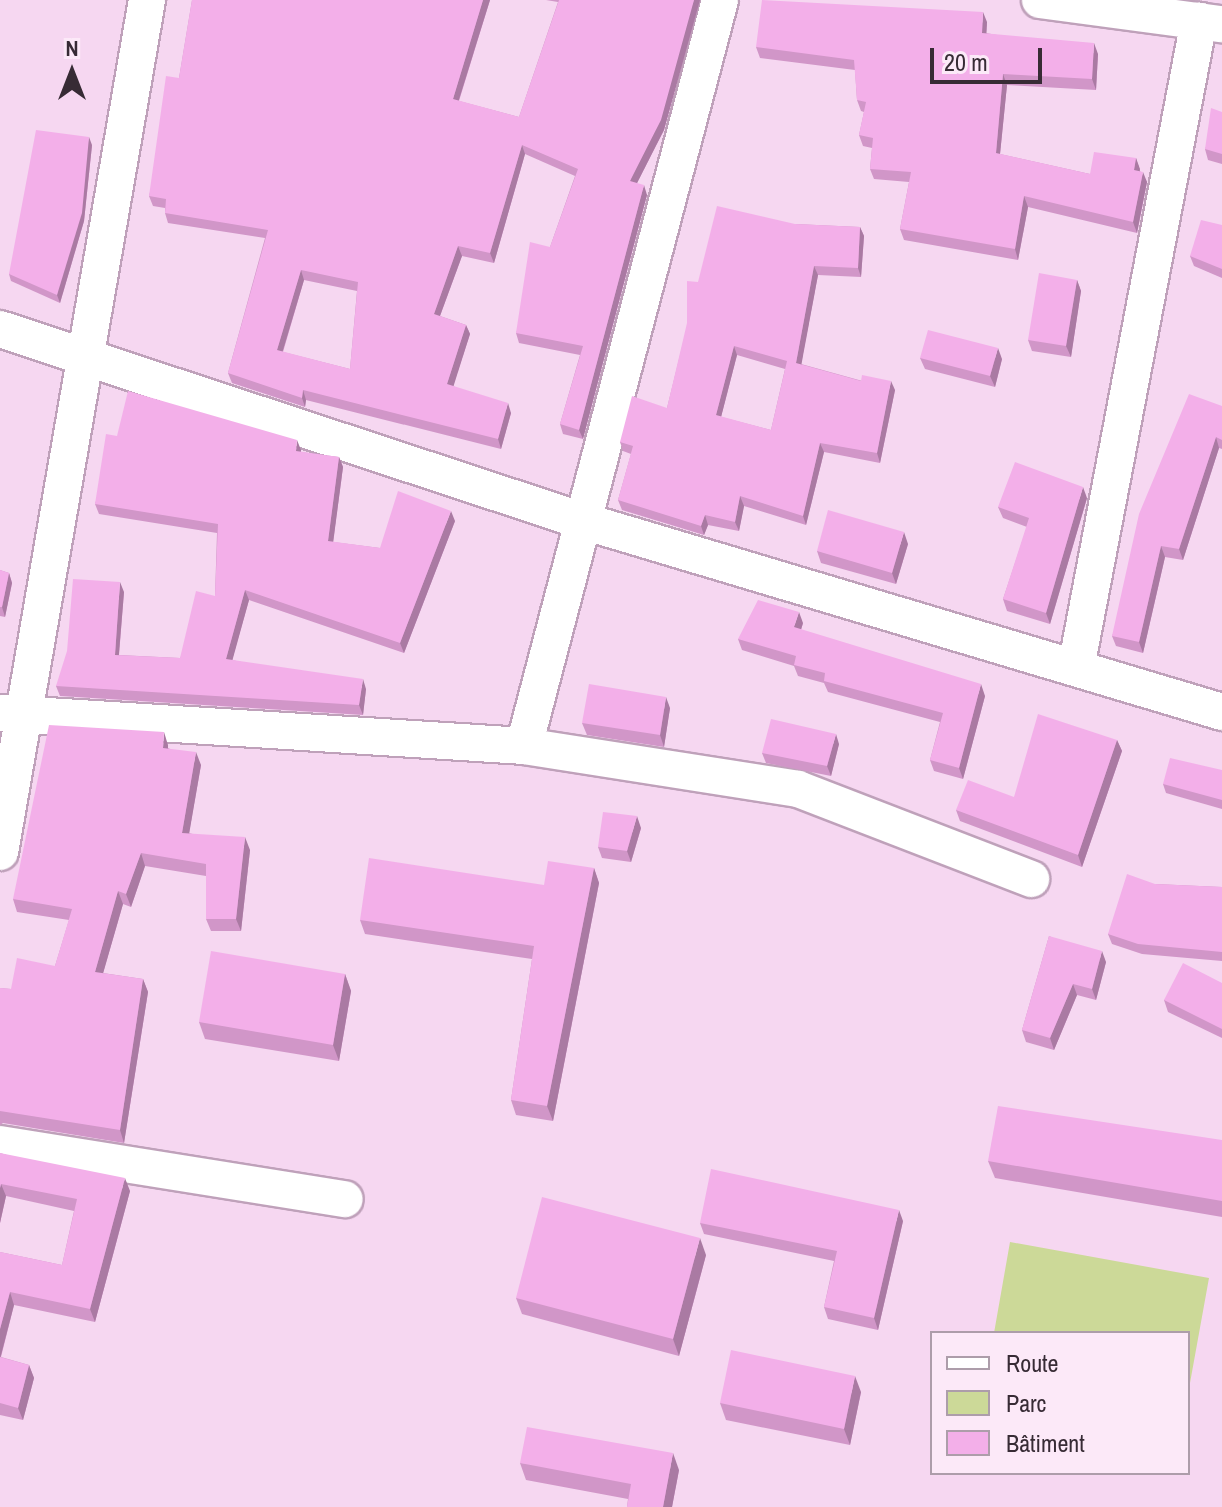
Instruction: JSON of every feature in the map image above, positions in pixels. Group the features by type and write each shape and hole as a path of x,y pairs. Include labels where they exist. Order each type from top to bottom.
{"street":[{"path":"0,852 14,714 88,360 147,0"},
{"path":"524,746 720,0"},
{"path":"1040,0 1210,22 1076,668"},
{"path":"0,329 583,521 1222,712"},
{"path":"14,714 524,746 798,789 1031,879"},
{"path":"0,1144 345,1199"}],"green space":[{"path":"1010,1242 1209,1278 1190,1383 1190,1331 994,1331"}],"building":[{"path":"192,0 483,0 453,99 519,117 559,0 694,0 661,120 630,181 644,185 579,430 560,424 583,346 516,333 530,242 550,247 578,169 522,145 490,253 458,246 434,314 466,325 447,384 508,403 498,439 303,390 302,398 228,373 268,230 165,213 166,199 149,196 166,76 179,78","holes":["301,270 358,282 350,369 277,350"]},
{"path":"762,0 983,12 982,33 1094,43 1092,79 1003,74 996,153 1090,174 1094,152 1136,158 1134,170 1143,172 1133,222 1024,196 1015,249 900,229 911,172 870,169 873,138 859,135 866,102 857,100 854,60 756,47"},
{"path":"1211,108 1222,112 1222,154 1205,149"},
{"path":"36,130 89,137 82,213 57,295 9,274"},
{"path":"717,206 795,224 860,227 858,268 814,266 796,363 861,381 862,375 891,381 877,453 820,443 803,516 740,496 735,522 705,515 701,526 618,500 633,446 620,442 632,396 667,408 687,323 687,281 698,282","holes":["734,346 787,361 771,430 716,415"]},
{"path":"1201,220 1222,225 1222,269 1190,256"},
{"path":"1039,273 1077,280 1066,346 1028,340"},
{"path":"928,330 998,348 990,376 920,358"},
{"path":"128,391 297,440 296,451 339,457 328,541 380,548 398,491 451,511 400,643 245,590 226,659 363,679 359,705 56,686 67,651 73,579 120,582 115,655 180,658 196,591 215,596 218,524 95,504 106,434 117,436"},
{"path":"1189,394 1222,406 1222,440 1216,437 1179,549 1161,546 1139,642 1112,636 1139,514"},
{"path":"1015,462 1083,487 1046,613 1003,599 1029,518 998,507"},
{"path":"828,510 904,532 892,573 817,551"},
{"path":"0,570 9,573 2,607 0,607"},
{"path":"758,600 799,612 794,627 981,684 959,768 930,760 943,713 824,681 825,673 794,665 796,656 738,639"},
{"path":"589,684 666,697 660,735 582,723"},
{"path":"1038,714 1117,740 1078,855 956,810 968,780 1014,797"},
{"path":"771,719 836,734 827,766 762,753"},
{"path":"49,725 164,732 163,748 196,752 182,833 245,837 236,919 206,919 206,864 141,853 126,894 118,891 95,972 143,979 120,1130 0,1111 0,988 11,989 17,958 55,966 72,909 13,899"},
{"path":"1170,758 1222,770 1222,800 1163,784"},
{"path":"603,812 637,816 627,851 598,847"},
{"path":"369,858 544,885 548,861 594,868 547,1106 511,1100 534,946 360,920"},
{"path":"1127,874 1155,884 1222,887 1222,952 1138,944 1108,934"},
{"path":"1049,936 1102,951 1092,989 1073,984 1050,1038 1022,1030"},
{"path":"211,951 345,974 333,1045 199,1022"},
{"path":"1183,963 1222,983 1222,1029 1164,1000"},
{"path":"998,1106 1222,1140 1222,1201 988,1161"},
{"path":"0,1153 125,1178 90,1309 10,1292 0,1329 0,1252 62,1265 77,1199 1,1184 0,1188"},
{"path":"711,1169 899,1210 874,1318 824,1307 837,1251 700,1223"},
{"path":"542,1197 700,1238 673,1339 516,1298"},
{"path":"731,1350 855,1376 844,1429 720,1403"},
{"path":"0,1357 29,1365 18,1408 0,1403"},
{"path":"527,1427 673,1453 663,1507 627,1507 631,1484 520,1463"}]}
